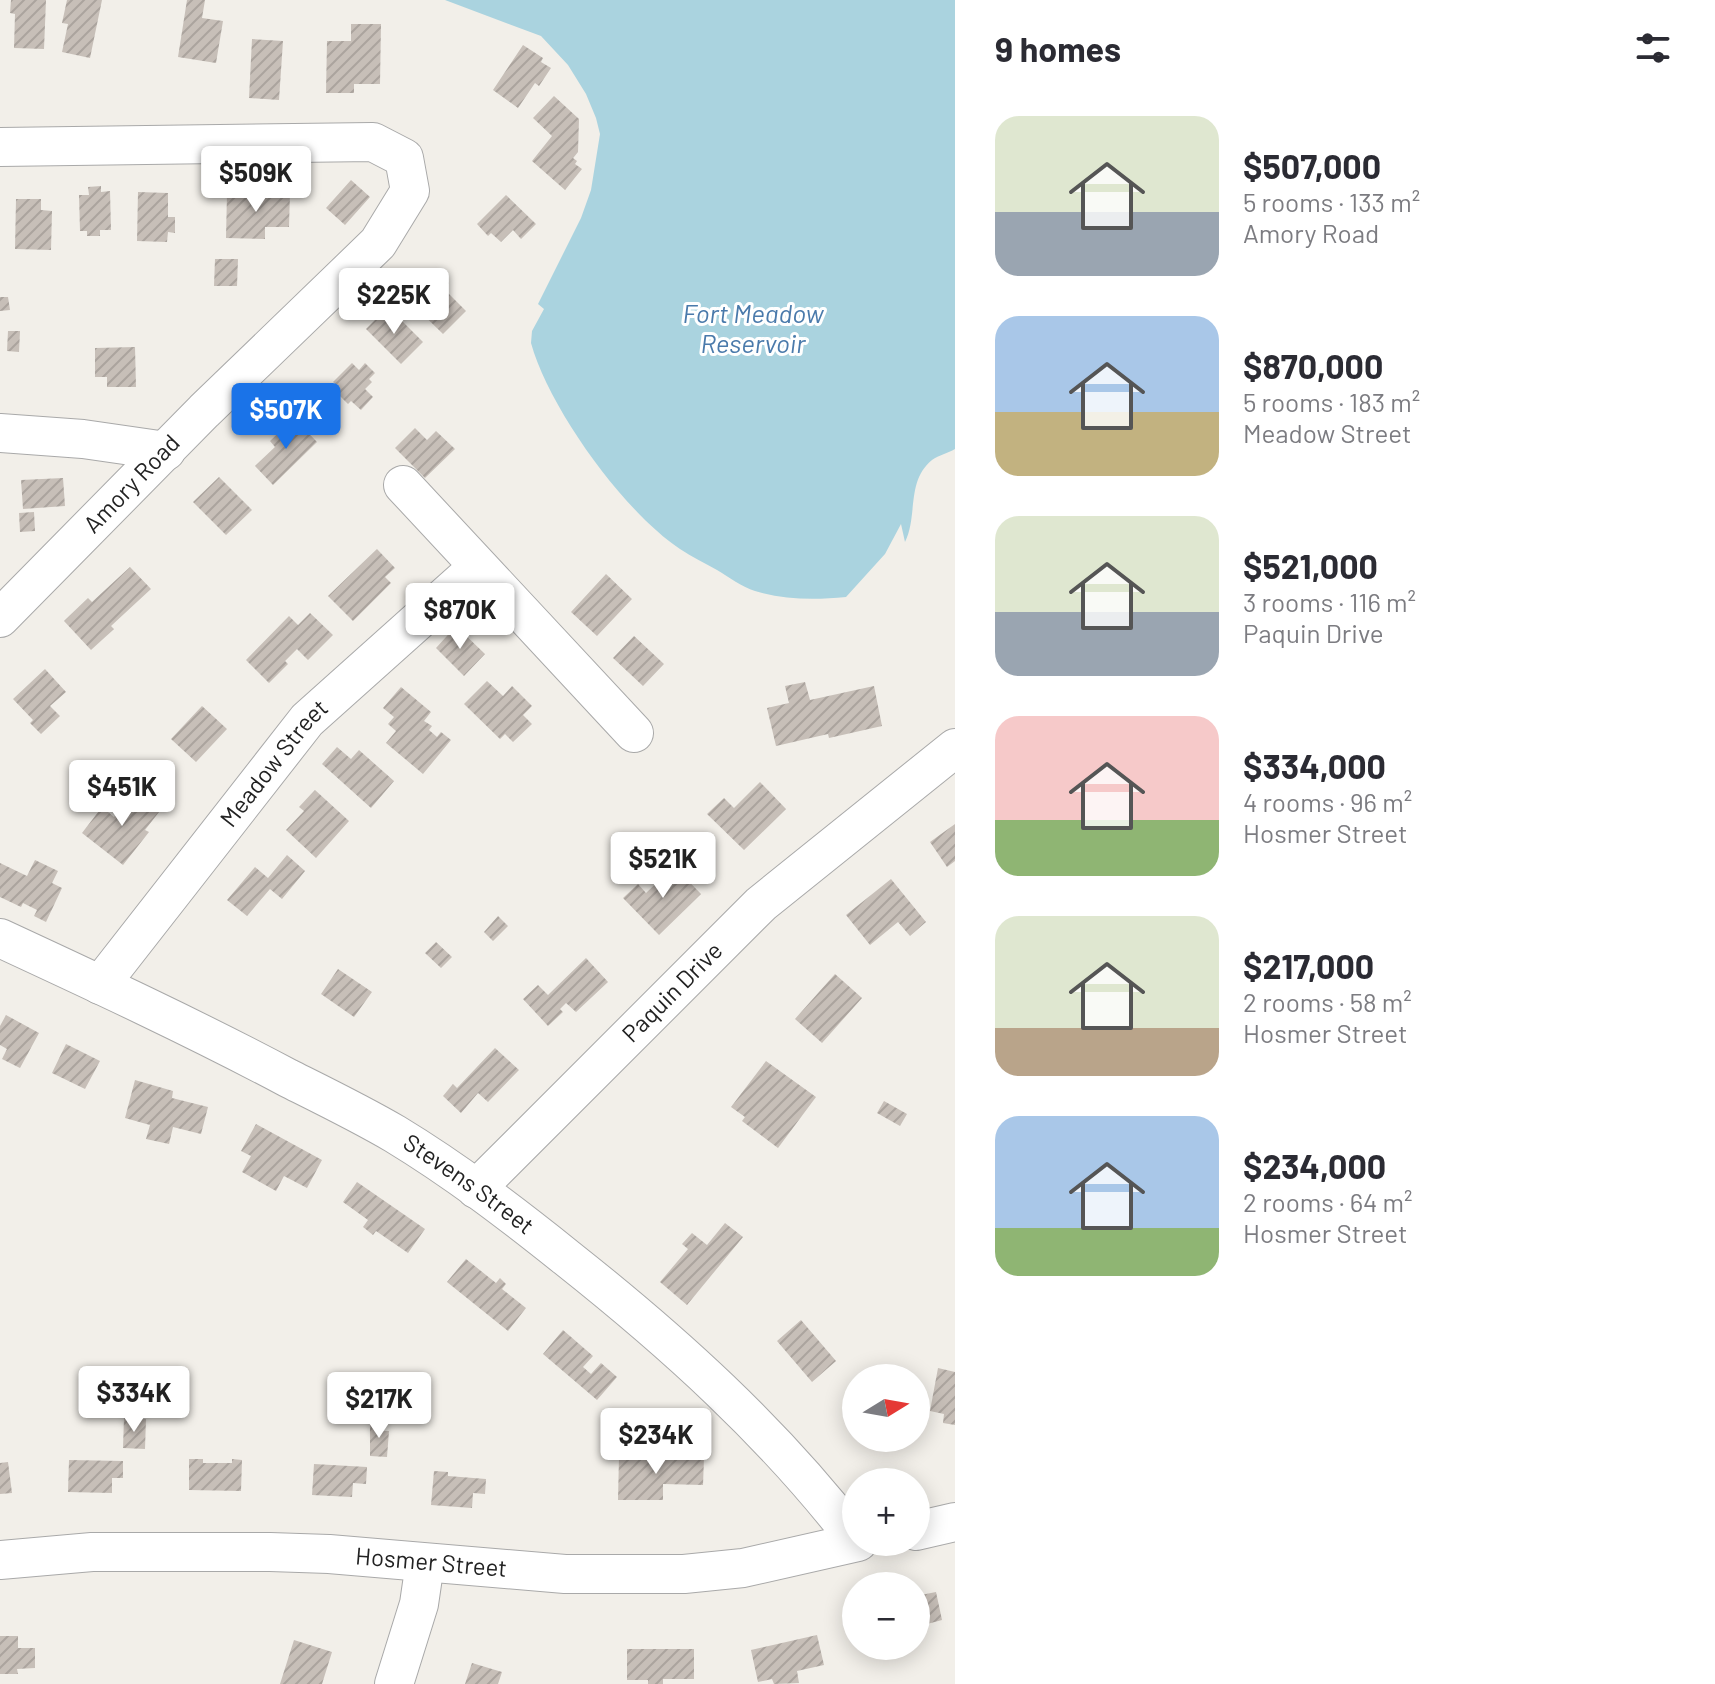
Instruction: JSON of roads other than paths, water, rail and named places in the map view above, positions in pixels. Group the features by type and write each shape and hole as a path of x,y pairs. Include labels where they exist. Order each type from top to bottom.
{"street":[{"name":"Amory Road","path":"0,147 373,142 404,158 410,191 378,243 204,411 0,618"},
{"path":"0,433 83,439 166,451"},
{"path":"403,485 634,733"},
{"name":"Meadow Street","path":"100,985 307,720 478,567"},
{"name":"Paquin Drive","path":"476,1189 761,904 955,748"},
{"name":"Stevens Street","path":"0,938 223,1044 380,1126 476,1189 631,1309 719,1388 802,1473 842,1523"},
{"path":"930,1528 955,1522"},
{"name":"Hosmer Street","path":"0,1560 92,1552 270,1552 565,1574 684,1574 743,1568 842,1545"},
{"path":"394,1684 419,1604 425,1563"}],"water":[{"name":"Fort Meadow Reservoir","path":"445,0 955,0 955,449 932,460 924,468 915,488 905,542 901,524 885,554 846,597 800,598 755,591 685,552 635,510 571,427 540,369 531,343 532,331 544,309 538,304 581,218 591,190 600,134 596,118 568,65 541,36"}]}
